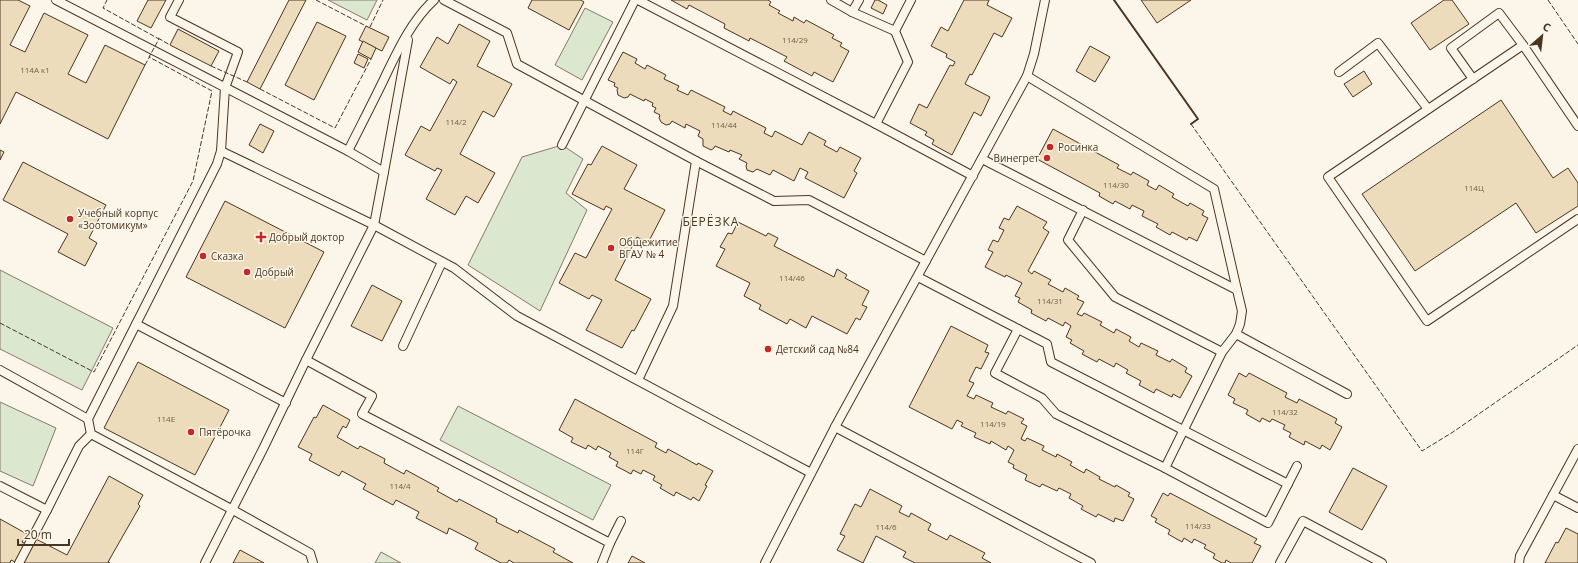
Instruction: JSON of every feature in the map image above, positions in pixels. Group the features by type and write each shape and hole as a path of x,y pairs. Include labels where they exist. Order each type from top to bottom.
{"lane":[{"path":"56,0 348,151 384,172"},
{"path":"91,434 88,419 213,171 221,151 225,88 238,52 170,17 179,0"},
{"path":"348,151 393,60 422,11 425,0"},
{"path":"422,11 434,0"},
{"path":"444,0 507,33 517,64 696,161 774,200 809,200 926,261"},
{"path":"562,145 637,0 973,176"},
{"path":"831,0 852,12 895,31 908,62 876,124"},
{"path":"852,12 859,0"},
{"path":"895,31 911,0"},
{"path":"765,563 835,427 1027,76 1034,54 1045,0"},
{"path":"1473,79 1451,48 1499,13 1523,45 1578,126"},
{"path":"205,563 233,510 374,225 409,33"},
{"path":"1339,72 1378,42 1428,109"},
{"path":"1523,45 1328,177 1427,321 1578,219"},
{"path":"1027,76 1214,189 1242,311 1240,324 1236,334 1222,352 1165,468"},
{"path":"221,151 374,225 454,268 518,316 811,473"},
{"path":"982,160 1083,210 1237,290"},
{"path":"638,380 673,306 696,161"},
{"path":"1083,210 1068,240 1115,297 1222,352"},
{"path":"403,346 442,262"},
{"path":"918,277 1047,344 1051,362 1288,484"},
{"path":"136,324 286,403"},
{"path":"1018,329 995,373 1042,398 1056,414 1165,468 1268,523 1297,466"},
{"path":"1236,334 1348,394"},
{"path":"306,360 372,396 362,414 610,543"},
{"path":"0,370 88,419"},
{"path":"835,427 1091,563"},
{"path":"91,434 310,553 313,563"},
{"path":"19,563 80,446 91,434"},
{"path":"1519,563 1520,556 1578,449"},
{"path":"0,486 47,510"},
{"path":"1553,495 1578,508"},
{"path":"602,563 621,521"},
{"path":"1280,563 1303,521 1382,563"}],"green space":[{"path":"328,0 377,0 367,20"},
{"path":"585,8 613,22 582,80 555,65"},
{"path":"562,145 583,159 566,193 587,210 540,311 468,265 522,157"},
{"path":"0,270 113,328 82,390 0,349"},
{"path":"0,402 56,428 33,486 0,471"},
{"path":"458,406 611,485 593,520 440,440"},
{"path":"381,552 401,563 375,563"}],"building":[{"path":"0,0 18,0 30,6 10,45 25,52 44,13 88,35 68,74 86,83 105,45 145,65 108,139 16,92 0,124"},
{"path":"148,0 166,0 151,28 137,21"},
{"path":"289,0 306,0 260,89 247,82"},
{"path":"532,0 581,0 584,2 569,30 528,8"},
{"path":"671,0 768,0 771,2 769,5 780,11 778,13 793,21 794,17 804,23 806,20 834,35 832,38 842,43 840,46 849,51 833,82 814,72 812,76 784,61 787,57 750,38 749,41 724,28 725,24 689,5 687,9"},
{"path":"875,0 887,5 883,14 871,8"},
{"path":"964,0 989,0 987,5 1012,18 1002,37 994,33 972,75 970,74 965,84 990,97 981,116 974,112 952,155 932,144 934,140 925,135 927,132 910,123 919,104 927,108 950,65 953,66 955,62 946,57 947,54 931,46 941,27 948,31"},
{"path":"1141,0 1191,0 1157,23"},
{"path":"1444,0 1452,0 1469,24 1430,50 1411,23"},
{"path":"317,22 346,36 314,100 285,85"},
{"path":"459,24 490,41 477,66 512,84 494,117 483,111 460,154 495,173 478,203 466,196 455,215 426,199 442,170 437,168 435,171 405,155 421,126 430,131 457,82 453,79 450,84 420,67 437,37 448,44"},
{"path":"366,26 389,37 382,51 359,40"},
{"path":"178,29 219,51 211,66 170,45"},
{"path":"363,41 376,48 371,59 358,52"},
{"path":"1090,46 1110,57 1095,82 1076,71"},
{"path":"623,52 637,59 635,63 645,69 647,65 666,75 664,79 679,86 677,90 688,95 691,90 725,107 723,111 731,115 733,111 766,128 764,133 772,137 775,131 802,145 809,132 826,141 824,145 837,152 840,147 861,158 854,171 857,173 844,198 805,178 808,172 800,168 794,181 773,170 770,175 757,169 753,172 747,170 747,163 739,159 742,155 730,150 729,152 715,146 711,150 703,146 703,139 698,136 700,131 686,124 685,128 672,121 670,124 666,125 661,122 659,118 660,115 654,112 656,108 652,106 653,103 645,99 644,101 630,94 628,97 624,98 618,95 618,88 614,86 615,83 608,80"},
{"path":"358,54 368,59 364,68 354,63"},
{"path":"1364,71 1372,84 1353,97 1344,84"},
{"path":"1501,100 1553,178 1568,168 1578,183 1578,206 1536,233 1516,203 1415,271 1362,194"},
{"path":"260,124 274,131 263,153 249,145"},
{"path":"1053,129 1119,165 1117,168 1131,175 1133,172 1149,181 1147,185 1156,190 1159,185 1174,194 1172,197 1188,206 1190,203 1204,211 1202,215 1208,218 1197,241 1189,237 1187,240 1172,232 1170,235 1156,227 1158,224 1142,216 1144,211 1132,205 1130,209 1115,201 1113,204 1099,196 1100,193 1037,159"},
{"name":"Общежитие ВГАУ № 4","path":"602,146 637,165 624,189 665,210 648,243 637,237 615,280 651,299 634,331 632,330 622,348 586,330 602,300 592,295 589,299 559,283 575,253 586,258 612,209 606,206 604,210 572,194 588,164 591,165"},
{"path":"0,150 4,152 0,160"},
{"name":"Учебный корпус «Зоотомикум»","path":"23,162 106,205 89,238 97,243 85,266 58,252 68,234 3,200"},
{"path":"225,201 324,252 285,328 186,277"},
{"path":"1017,206 1047,222 1043,228 1049,232 1028,271 1032,274 1034,271 1051,280 1048,284 1063,292 1065,288 1079,296 1077,299 1084,302 1077,314 1082,316 1084,313 1102,322 1100,325 1114,333 1116,329 1131,337 1129,341 1139,347 1141,343 1158,351 1156,355 1170,362 1172,359 1187,368 1185,372 1192,376 1180,398 1173,394 1172,397 1156,389 1154,393 1139,385 1141,381 1126,373 1128,370 1116,363 1114,367 1099,359 1097,362 1082,354 1084,351 1070,343 1072,340 1066,337 1071,326 1065,322 1063,326 1048,318 1046,321 1031,313 1032,310 1018,302 1020,298 1015,296 1022,283 1006,275 1005,277 985,267 993,252 988,250 993,240 998,242 1004,230 999,228 1004,218 1009,220"},
{"path":"738,222 766,236 768,233 778,238 774,246 834,277 837,269 847,275 845,278 869,291 862,305 867,307 860,320 856,318 847,334 812,316 806,328 790,319 787,324 759,309 761,305 744,296 750,283 716,266 725,249 720,247 728,233 732,234"},
{"path":"372,285 402,301 382,341 351,326"},
{"path":"951,326 988,345 985,352 989,353 981,369 976,367 969,381 974,383 967,396 974,399 976,395 993,403 991,407 1006,414 1008,411 1024,419 1021,423 1027,426 1021,439 1025,441 1027,438 1044,446 1042,450 1056,457 1057,454 1072,462 1070,465 1084,473 1086,469 1100,477 1099,479 1115,487 1116,485 1130,493 1128,496 1134,499 1123,521 1115,518 1114,522 1098,514 1096,517 1081,509 1083,506 1069,498 1071,494 1059,488 1057,491 1042,484 1040,487 1025,480 1027,475 1013,468 1014,465 1008,462 1014,450 1008,446 1006,450 991,441 990,444 974,437 976,433 961,426 963,423 957,420 952,429 909,407"},
{"path":"138,362 229,410 195,475 104,428"},
{"path":"1239,373 1246,377 1249,373 1287,393 1285,397 1297,403 1299,399 1337,419 1335,423 1342,427 1330,450 1322,445 1320,449 1305,441 1304,445 1289,437 1291,433 1283,429 1285,425 1272,419 1270,422 1262,418 1260,422 1246,414 1248,410 1233,403 1235,399 1228,395"},
{"path":"575,399 657,443 655,447 666,453 668,449 697,465 698,463 713,471 705,485 707,486 699,501 693,497 691,500 676,492 674,496 660,488 662,485 653,480 655,476 643,470 641,474 633,470 631,474 616,466 618,462 609,457 611,453 598,446 596,450 588,445 586,449 571,442 573,438 559,430"},
{"path":"323,405 350,420 346,428 343,426 337,437 358,449 360,446 385,459 384,463 404,474 406,470 439,488 437,491 457,502 459,499 497,519 496,522 518,533 519,530 555,549 553,552 573,563 514,563 509,560 507,563 501,563 475,549 478,543 449,528 447,534 416,518 419,512 396,500 393,505 363,489 366,484 342,471 339,476 309,460 312,454 298,447 314,417 316,418"},
{"path":"1353,468 1387,486 1362,530 1329,512"},
{"path":"109,476 143,495 138,504 140,506 108,562 110,563 17,563 11,560 10,563 0,563 0,519 27,534 22,542 32,547 36,539 67,555"},
{"path":"870,489 902,506 899,512 909,517 911,513 931,524 928,530 947,540 950,535 985,553 982,558 991,563 915,563 903,557 906,552 876,536 863,563 837,550 845,536 840,534 855,504 861,507"},
{"path":"1163,493 1168,496 1170,493 1257,539 1254,543 1261,546 1252,563 1231,563 1226,560 1225,563 1222,563 1213,558 1215,554 1204,548 1206,545 1194,539 1192,543 1184,538 1182,542 1168,534 1170,530 1155,522 1157,519 1151,516"},
{"path":"1566,528 1578,534 1578,563 1545,563 1556,542 1558,543"},
{"path":"240,550 264,563 233,563"},
{"path":"632,556 645,563 628,563"}],"fence":[{"path":"0,323 94,372 193,181 212,91 149,57 159,39 103,8 107,0"},
{"path":"316,0 366,26"},
{"path":"370,27 383,0"},
{"path":"1114,0 1198,119 1191,124 1422,451 1453,432 1578,345"},
{"path":"1548,0 1578,44"},
{"path":"158,38 170,45"},
{"path":"145,65 150,56"},
{"path":"260,89 335,128 371,59"},
{"path":"211,66 247,82"}],"wall":[{"path":"1114,0 1198,119 1191,124"}],"place":[{"name":"Росинка","path":"1050,147"},
{"name":"Винегрет","path":"1047,158"},
{"name":"Учебный корпус «Зоотомикум»","path":"70,219"},
{"name":"Добрый доктор","path":"261,237"},
{"name":"Общежитие ВГАУ № 4","path":"611,248"},
{"name":"Сказка","path":"203,256"},
{"name":"Добрый","path":"247,272"},
{"name":"Детский сад №84","path":"768,349"},
{"name":"Пятёрочка","path":"191,432"}],"district":[{"name":"БЕРЁЗКА","path":"711,222"}]}
